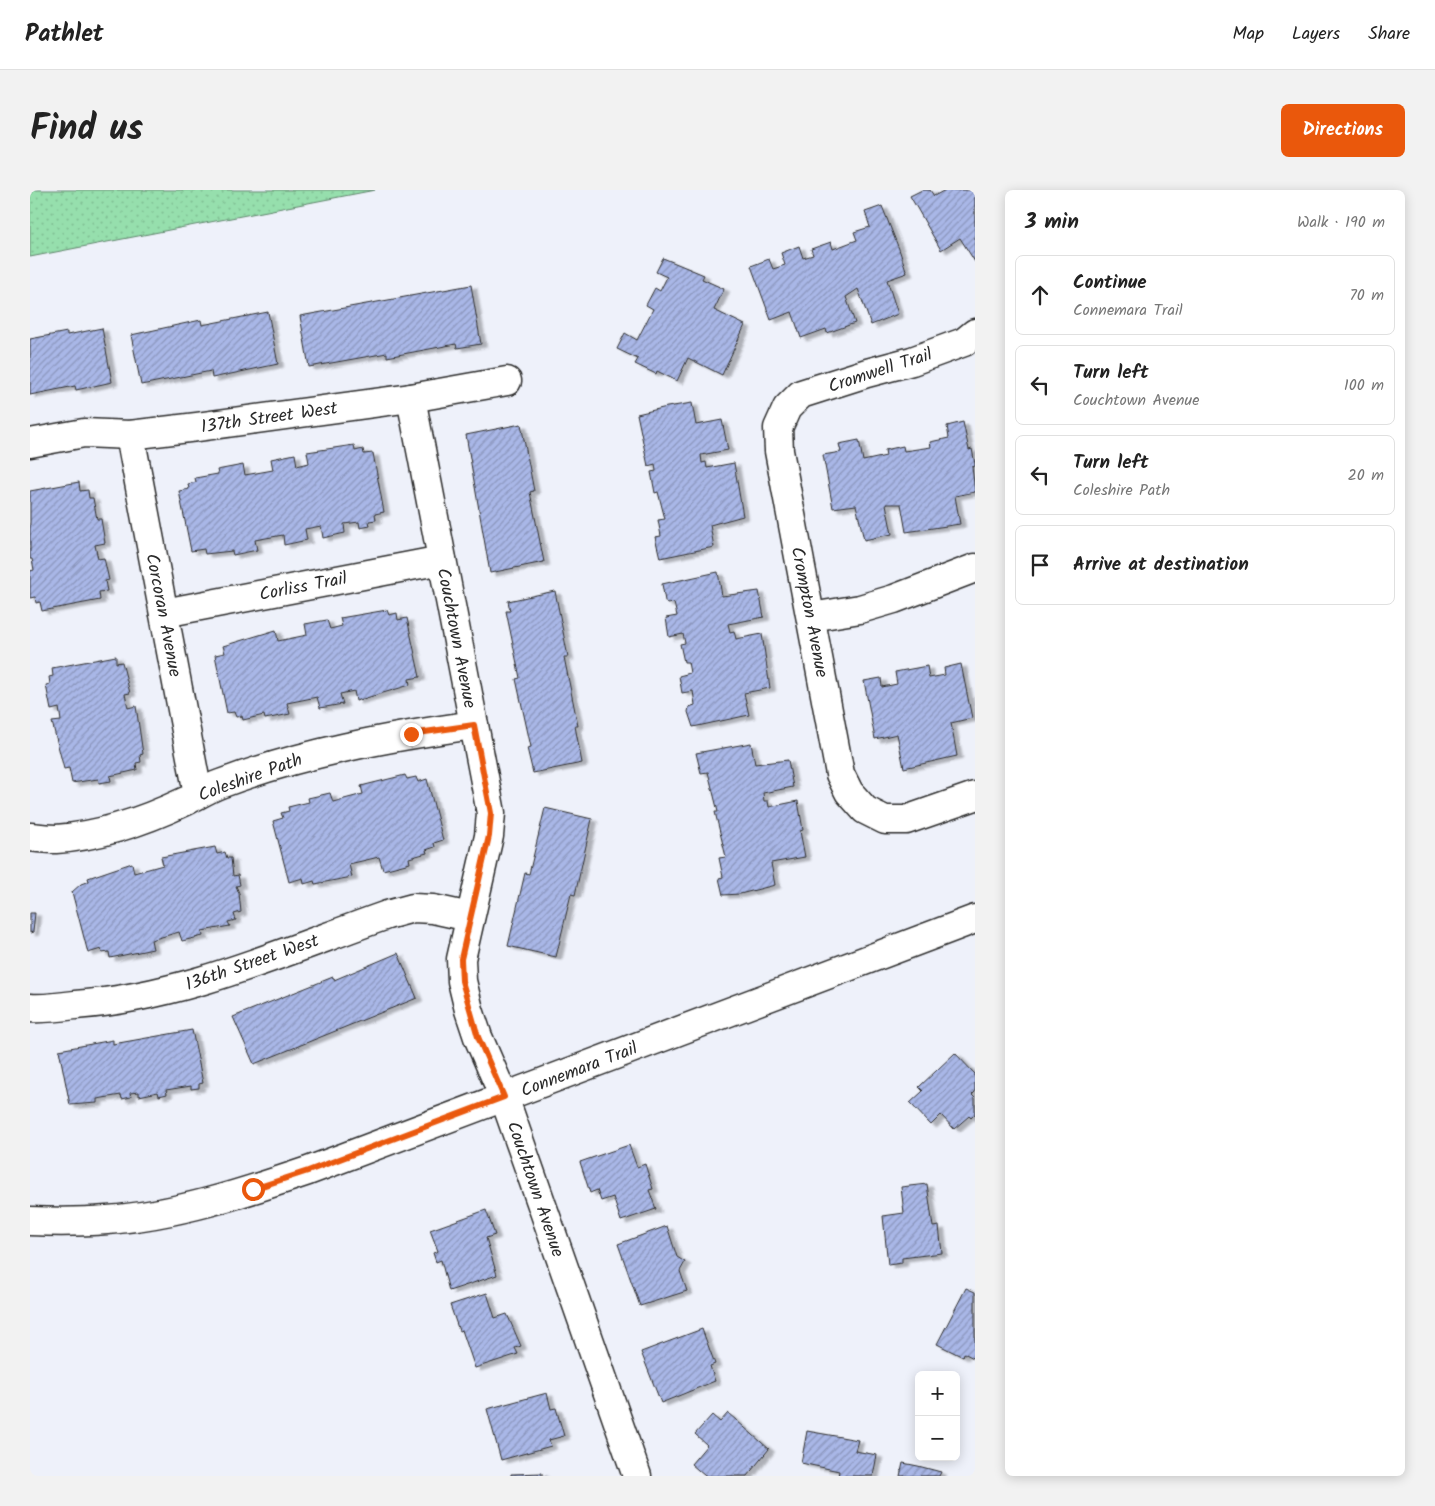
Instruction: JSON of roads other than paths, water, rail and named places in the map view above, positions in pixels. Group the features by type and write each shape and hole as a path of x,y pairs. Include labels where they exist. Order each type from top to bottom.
{"street":[{"name":"Cromwell Trail","path":"787,408 800,394 912,361 964,342 975,333"},
{"name":"137th Street West","path":"30,443 84,433 130,435 411,398 507,381"},
{"name":"Couchtown Avenue","path":"411,398 491,813 489,836 461,959 462,981 478,1037 504,1097 637,1476"},
{"name":"Crompton Avenue","path":"787,408 778,428 779,451 840,774 849,792 865,810 885,820 906,820 975,796"},
{"name":"Corcoran Avenue","path":"130,435 198,794"},
{"name":"Corliss Trail","path":"164,612 442,560"},
{"path":"811,617 860,609 894,599 975,568"},
{"name":"Coleshire Path","path":"30,837 55,839 110,830 141,820 219,784 344,747 411,734 474,725"},
{"name":"136th Street West","path":"30,1008 113,1002 174,989 387,915 413,908 433,909 470,917"},
{"name":"Connemara Trail","path":"30,1221 107,1220 158,1213 206,1203 308,1171 975,918"}]}
